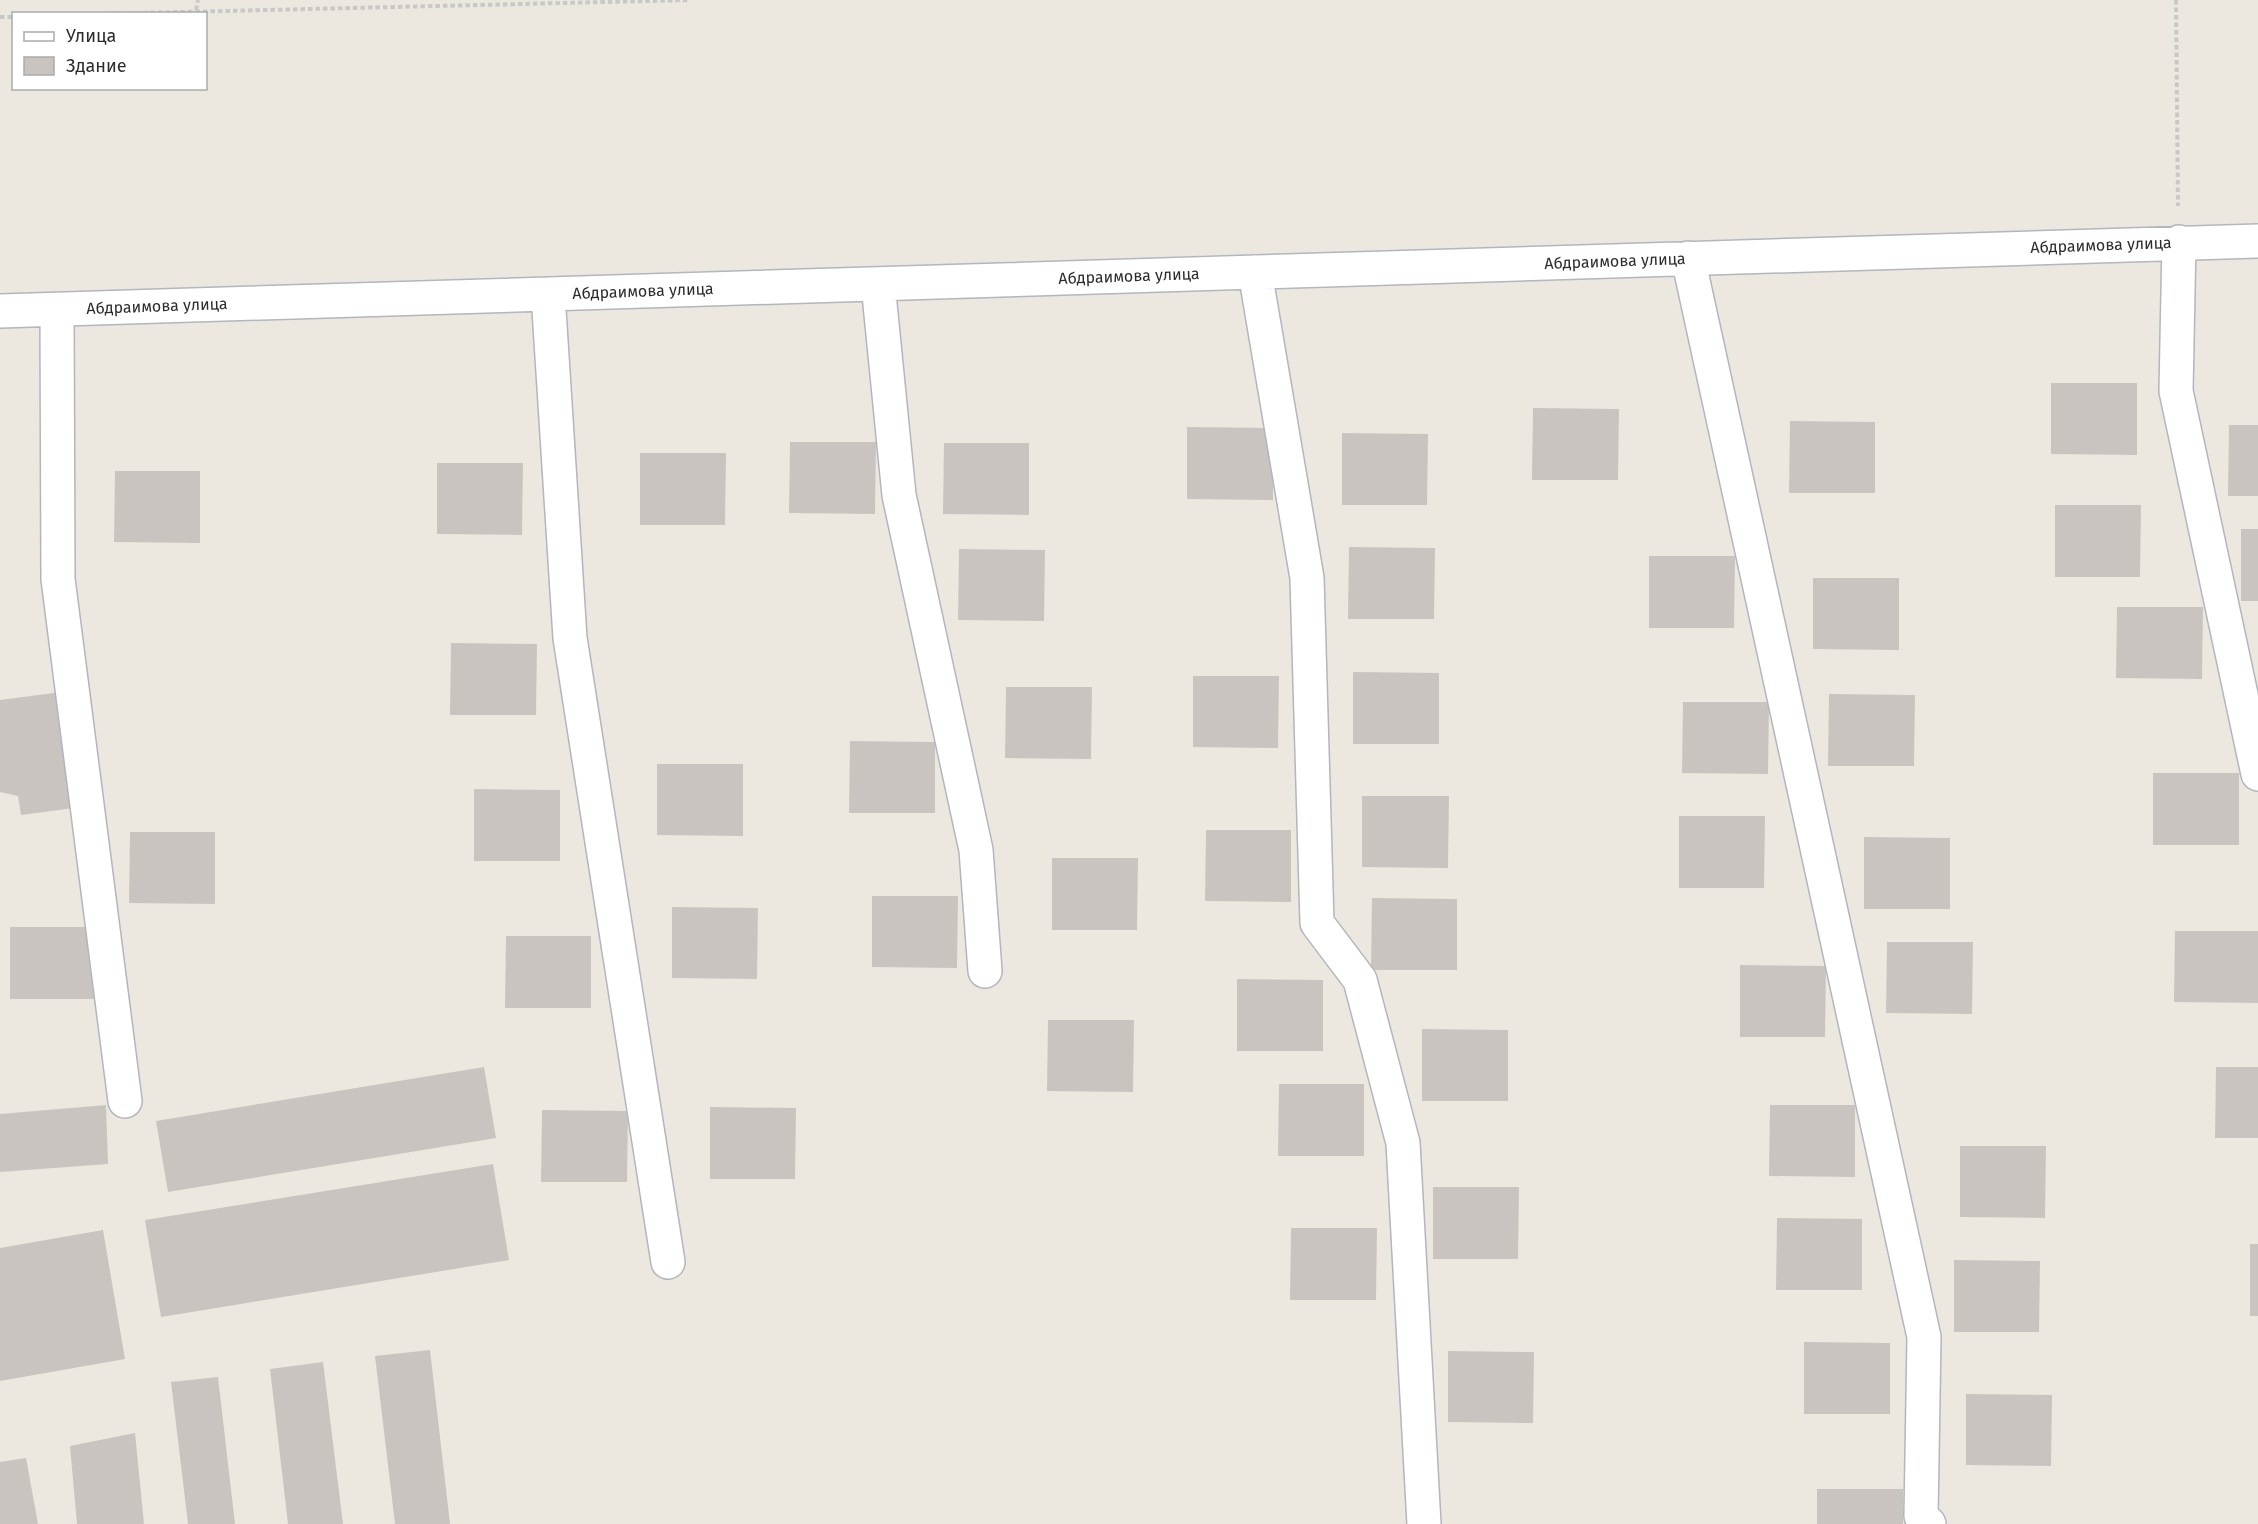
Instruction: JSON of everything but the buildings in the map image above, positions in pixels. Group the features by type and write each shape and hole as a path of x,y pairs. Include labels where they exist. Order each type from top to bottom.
{"street":[{"name":"Абдраимова улица","path":"0,311 2258,241"},
{"path":"2179,242 2176,391 2258,774"},
{"path":"1688,258 1924,1337 1921,1516 1929,1524"},
{"path":"1255,273 1307,578 1317,923 1360,981 1403,1143 1424,1524"},
{"path":"878,284 899,495 976,850 985,971"},
{"path":"548,294 570,638 668,1262"},
{"path":"57,310 58,579 124,1101"}],"path":[{"path":"196,10 198,0"},
{"path":"147,12 690,0"},
{"path":"2176,0 2179,242"}]}
